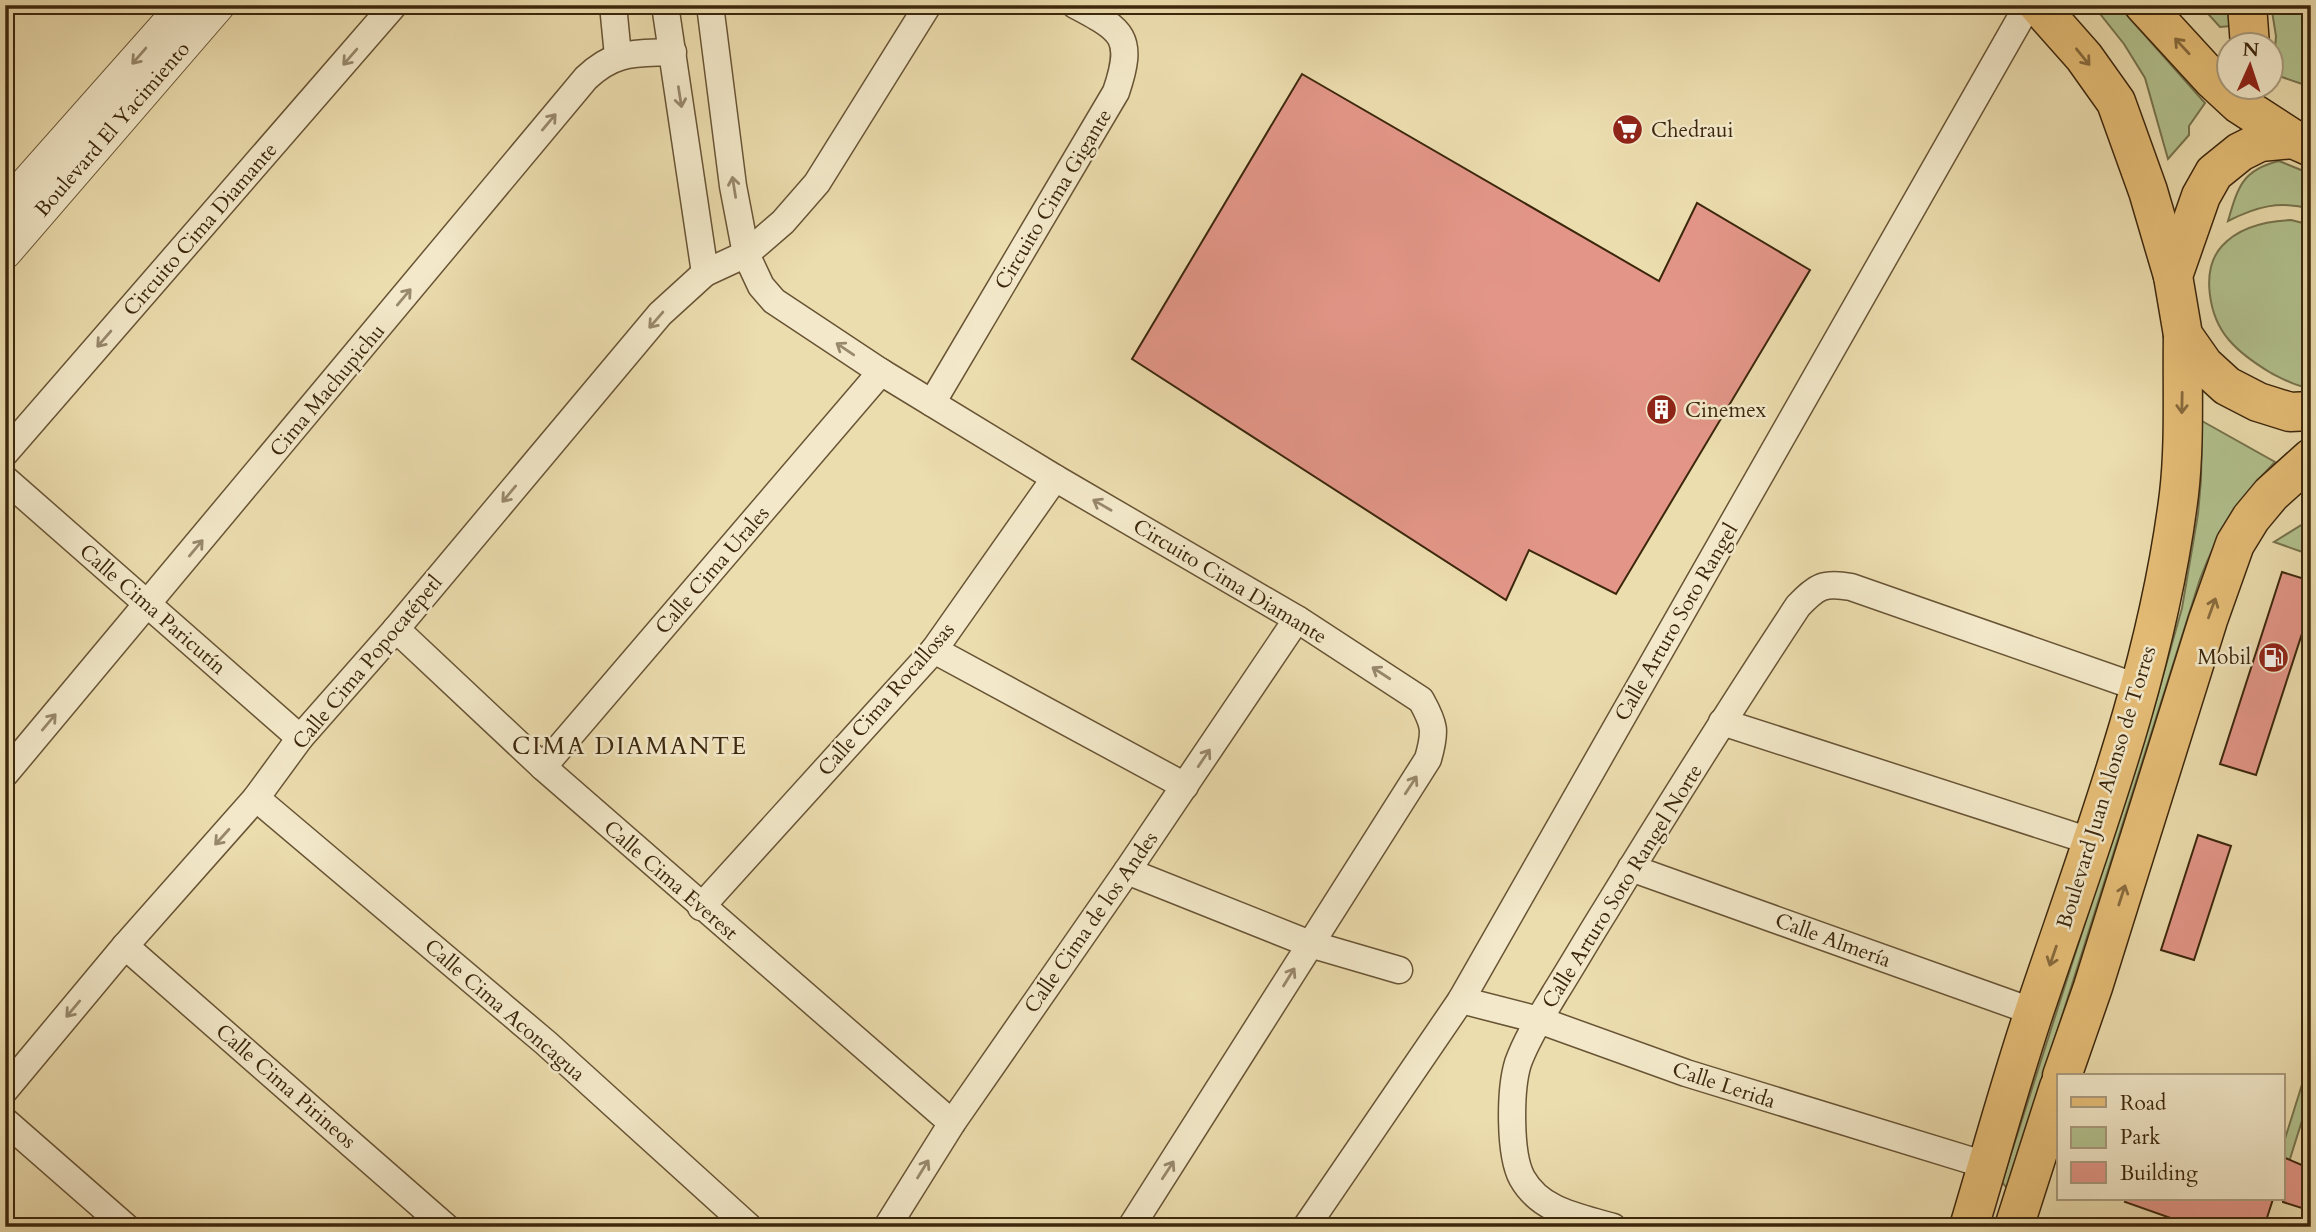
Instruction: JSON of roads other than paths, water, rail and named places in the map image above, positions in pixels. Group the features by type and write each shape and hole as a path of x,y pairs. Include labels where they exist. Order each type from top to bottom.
{"main road":[{"path":"2038,5 2084,57 2116,102 2148,191 2173,276 2183,335 2204,365 2227,386 2258,402 2304,417"},
{"path":"2144,5 2214,80"},
{"path":"2247,5 2249,32"},
{"path":"2173,276 2201,197 2233,128 2240,102"},
{"path":"2249,102 2302,143"},
{"path":"2214,173 2240,152 2260,142 2302,143"},
{"name":"Boulevard Juan Alonso de Torres","path":"1969,1227 2034,1012 2093,842 2140,688 2179,493 2183,335"},
{"path":"2063,1074 2093,987 2208,620 2235,544 2251,518 2271,494 2311,458"},
{"path":"2251,518 2311,492"},
{"path":"2014,1227 2057,1093"}],"street":[{"name":"Boulevard El Yacimiento","path":"5,207 184,5"},
{"name":"Boulevard El Yacimiento","path":"5,253 219,5"},
{"name":"Circuito Cima Diamante","path":"5,453 394,5"},
{"path":"613,5 618,55 673,52"},
{"path":"665,5 705,273"},
{"name":"Circuito Cima Diamante","path":"710,5 733,186 746,254 761,286 774,301 881,373 1297,619 1421,700 1431,718 1434,737 1428,759 1131,1227"},
{"name":"Calle Cima Popocatépetl","path":"5,1090 125,946 256,798 300,738 396,629 660,314 705,273 746,254 783,222 817,183 928,5"},
{"name":"Circuito Cima Gigante","path":"933,403 1116,92 1123,74 1125,52 1121,37 1111,24 1075,5"},
{"name":"Calle Arturo Soto Rangel","path":"1306,1227 1461,1000 2028,5"},
{"name":"Cima Machupichu","path":"5,774 586,78 600,65 618,55"},
{"name":"Calle Cima Urales","path":"543,767 881,373"},
{"name":"Calle Cima Rocallosas","path":"701,907 934,650 1055,478"},
{"name":"Calle Cima Paricutín","path":"5,479 300,738"},
{"name":"Calle Arturo Soto Rangel Norte","path":"1613,1227 1558,1211 1538,1198 1522,1177 1513,1134 1512,1085 1519,1061 1539,1020 1722,722 1798,606 1813,590 1830,583 1851,587 2140,688"},
{"name":"Calle Cima de los Andes","path":"887,1227 952,1123 1297,619"},
{"name":"Calle Cima Everest","path":"396,629 543,767 952,1123"},
{"path":"934,650 1185,786"},
{"path":"1722,722 2093,842"},
{"name":"Calle Cima Aconcagua","path":"256,798 546,1043 749,1227"},
{"name":"Calle Almería","path":"1631,869 2034,1012"},
{"path":"1127,871 1310,944 1399,970"},
{"name":"Calle Cima Pirineos","path":"125,946 446,1227"},
{"name":"Calle Lerida","path":"1461,1000 1539,1020 1686,1073 1989,1166"},
{"path":"5,1121 126,1227"}],"place":[{"name":"Chedraui","path":"1628,130"},
{"name":"Cinemex","path":"1662,410"},
{"name":"Mobil","path":"2274,657"}],"district":[{"name":"CIMA DIAMANTE","path":"630,746"}]}
